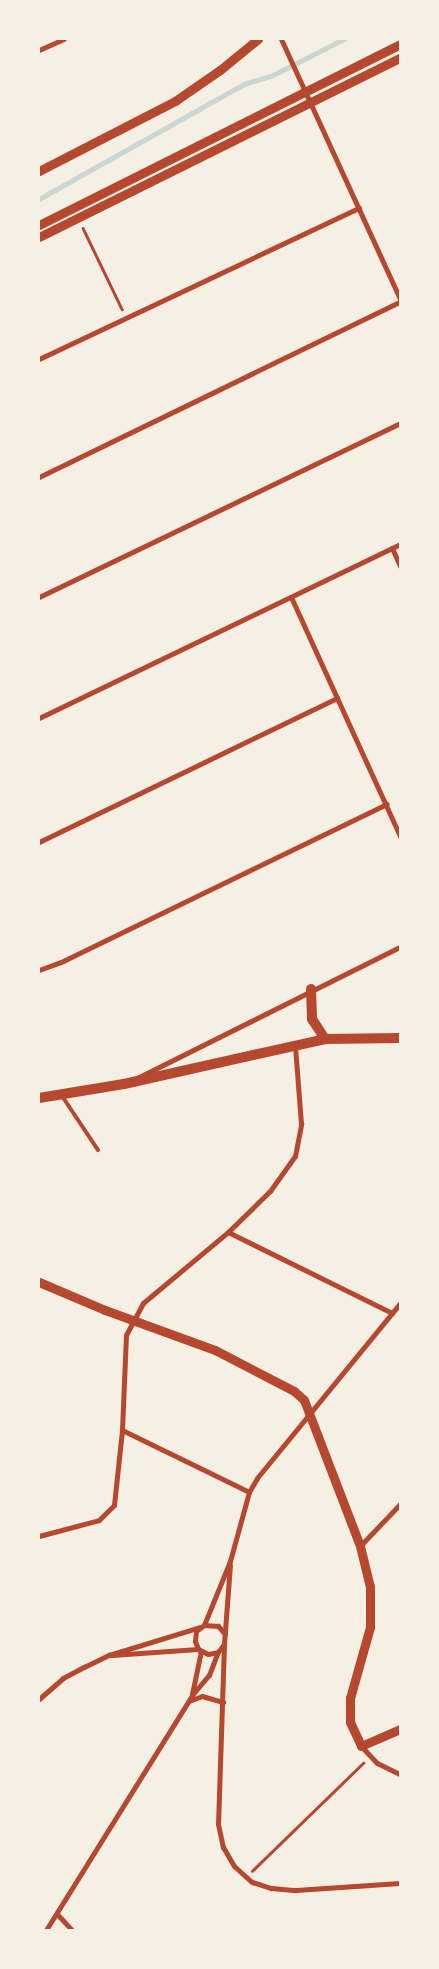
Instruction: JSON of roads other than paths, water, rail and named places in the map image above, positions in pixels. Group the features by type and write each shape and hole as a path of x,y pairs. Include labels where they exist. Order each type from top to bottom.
{"main road":[{"path":"311,989 312,1019 325,1039"},
{"path":"39,1098 62,1096 124,1084 325,1039 400,1038"}],"street":[{"path":"39,50 64,39"},
{"path":"39,171 175,101 220,70 258,39"},
{"path":"39,477 400,300 307,91 281,39"},
{"path":"39,225 400,44"},
{"path":"39,237 312,104 400,58"},
{"path":"39,359 359,208"},
{"path":"39,597 400,422"},
{"path":"39,718 400,544"},
{"path":"392,548 400,566"},
{"path":"291,597 400,836"},
{"path":"39,842 337,698"},
{"path":"39,970 61,962 387,804"},
{"path":"124,1084 311,989 400,947"},
{"path":"39,1536 99,1520 109,1513 116,1488 122,1430 126,1334 132,1318 142,1303 228,1232 270,1191 295,1156 301,1124 295,1046"},
{"path":"228,1232 392,1313"},
{"path":"39,1282 105,1310 132,1318 216,1350 294,1391 310,1414 360,1546 372,1606 370,1627 350,1698 350,1722 361,1746 370,1757 400,1774"},
{"path":"192,1695 200,1650 195,1636 202,1626 230,1561 249,1492 269,1461 310,1414 400,1303"},
{"path":"122,1430 249,1492"},
{"path":"360,1546 400,1504"},
{"path":"230,1561 224,1634 218,1824 223,1847 234,1866 246,1877 252,1882 271,1888 296,1890 400,1883"},
{"path":"39,1699 62,1678 109,1655 202,1626 218,1626 224,1634"},
{"path":"46,1930 192,1695 209,1675 218,1652 224,1644"},
{"path":"109,1655 200,1650 218,1652"},
{"path":"189,1701 202,1696 222,1702"},
{"path":"361,1746 400,1729"},
{"path":"57,1914 72,1930"}],"lane":[{"path":"62,1096 98,1150"}],"waterway":[{"path":"39,199 244,84 273,75 344,39"}]}
